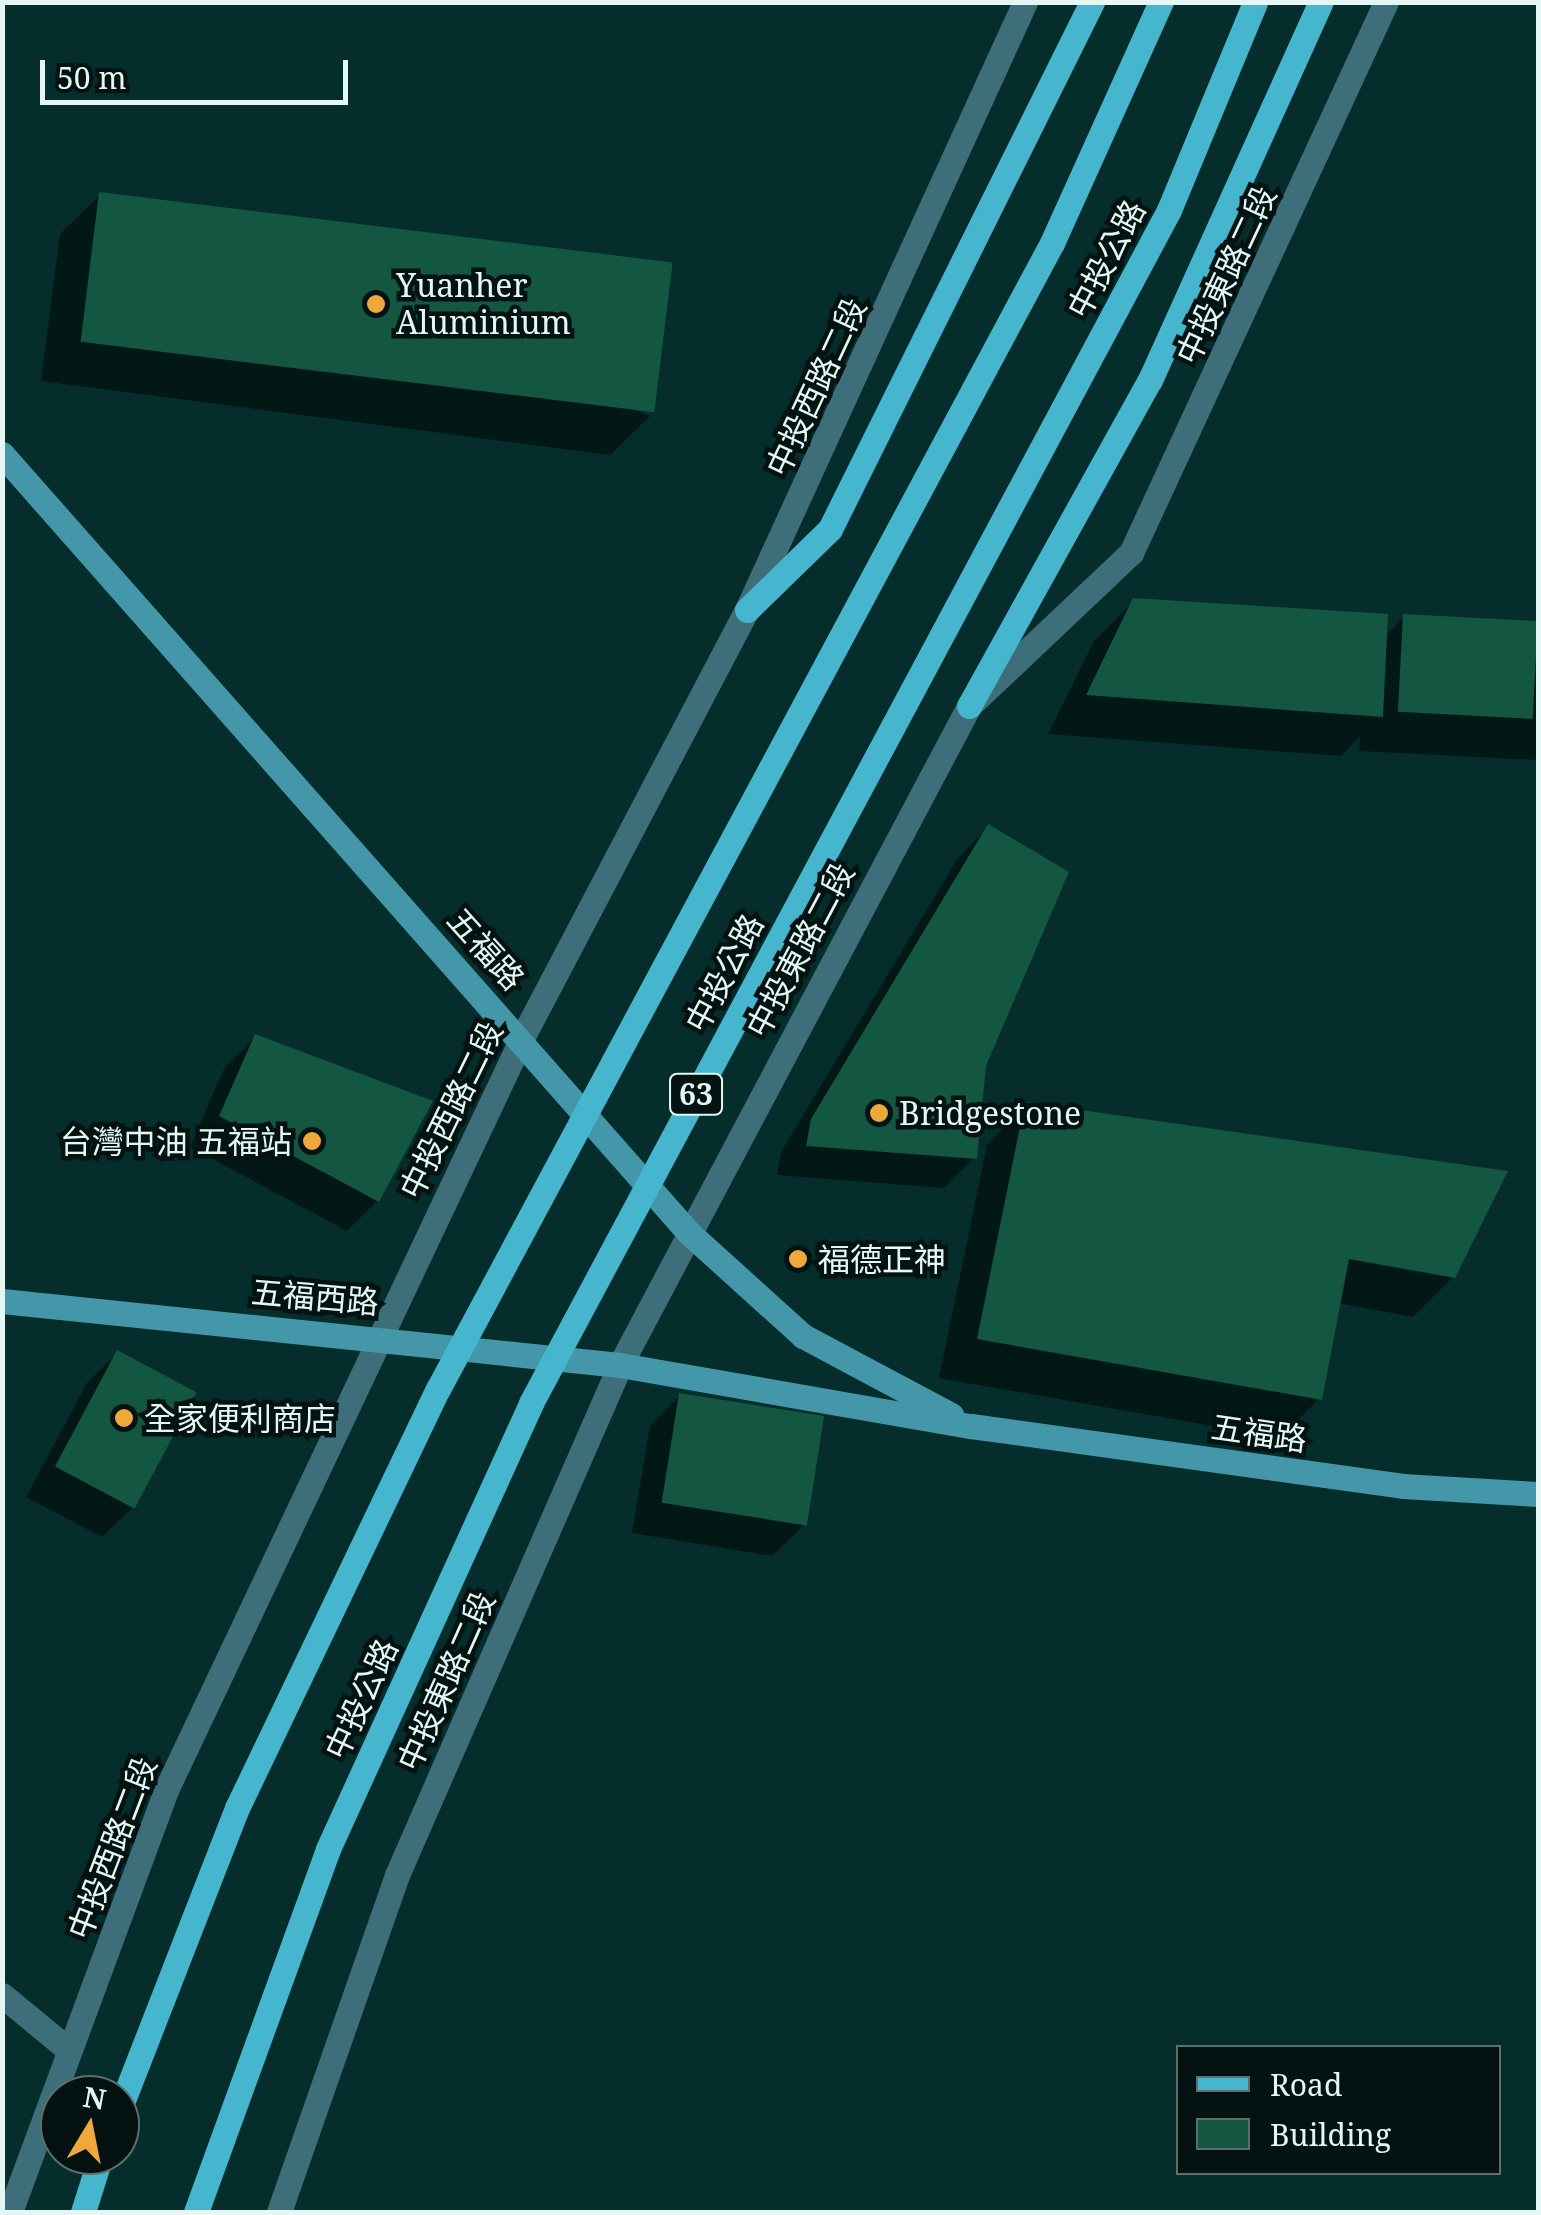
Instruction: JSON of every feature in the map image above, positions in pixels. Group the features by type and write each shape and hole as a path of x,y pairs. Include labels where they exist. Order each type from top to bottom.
{"main road":[{"path":"747,610 830,529 1092,2"},
{"name":"中投公路","path":"133,2075 237,1808 438,1389 1052,243 1161,2"},
{"name":"中投公路","path":"196,2212 328,1849 531,1404 1170,210 1256,2"},
{"path":"969,706 1150,380 1321,2"},
{"path":"82,2212 95,2175"}],"street":[{"name":"中投西路二段","path":"10,2212 167,1788 522,1038 747,610 1025,2"},
{"name":"中投東路二段","path":"279,2212 397,1875 620,1365 969,706 1131,553 1386,2"},
{"name":"五福路","path":"2,454 522,1038 689,1233 802,1336 971,1426"},
{"name":"五福西路","path":"2,1301 378,1336 620,1365"},
{"name":"五福路","path":"620,1365 971,1426 1404,1486 1538,1494"},
{"path":"2,1995 69,2050"}],"building":[{"name":"Yuanher Aluminium","path":"99,192 673,262 654,412 81,342"},
{"path":"1133,598 1388,614 1383,717 1086,695"},
{"path":"1403,614 1538,621 1533,719 1398,712"},
{"path":"988,824 1069,872 986,1066 977,1159 806,1146 811,1119"},
{"path":"255,1034 433,1101 379,1202 219,1116"},
{"path":"1025,1102 1508,1171 1455,1278 1349,1259 1322,1400 977,1339"},
{"path":"117,1350 196,1392 134,1509 55,1467"},
{"path":"679,1393 824,1416 807,1526 662,1503"}],"place":[{"name":"Yuanher Aluminium","path":"376,304"},
{"name":"Bridgestone","path":"879,1113"},
{"name":"台灣中油 五福站","path":"312,1141"},
{"name":"福德正神","path":"798,1259"},
{"name":"全家便利商店","path":"124,1418"}]}
